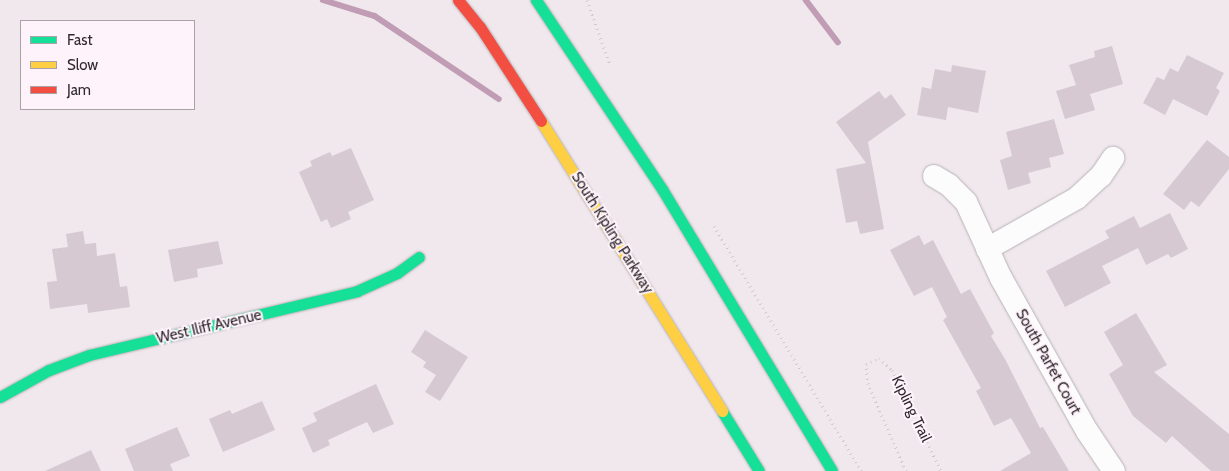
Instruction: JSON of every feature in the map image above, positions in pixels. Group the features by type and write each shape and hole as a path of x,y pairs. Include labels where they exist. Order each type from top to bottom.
{"main road":[{"name":"South Kipling Parkway","path":"458,0 480,27 610,227 759,471"},
{"path":"536,0 662,189 832,471"},
{"name":"West Iliff Avenue","path":"0,397 49,370 89,354 357,291 397,273 419,257"}],"street":[{"path":"988,248 1077,198 1101,176 1113,158"},
{"name":"South Parfet Court","path":"934,176 949,184 966,202 1000,278 1082,423 1101,455 1114,471"}],"path":[{"name":"Kipling Trail","path":"906,471 868,384 866,364 880,358 892,370 941,471"}],"building":[{"path":"1112,46 1123,84 1090,94 1095,110 1065,119 1056,91 1076,85 1069,65 1095,57 1094,51"},
{"path":"1187,55 1224,73 1216,88 1220,91 1207,116 1173,99 1165,115 1143,103 1157,77 1164,80 1170,68 1178,72"},
{"path":"952,65 986,71 978,113 948,107 946,120 917,115 922,87 931,89 935,69 951,72"},
{"path":"879,91 885,99 891,94 906,115 868,142 884,229 860,234 857,221 846,223 836,169 866,163 836,122"},
{"path":"1054,119 1064,154 1049,158 1051,167 1028,173 1031,183 1008,190 1000,160 1012,156 1006,132"},
{"path":"1207,140 1229,157 1229,169 1199,207 1191,201 1184,210 1163,194"},
{"path":"351,148 374,200 348,212 351,219 331,228 327,219 321,222 299,172 312,166 310,161 330,152 332,156"},
{"path":"1170,213 1188,249 1171,258 1168,254 1146,265 1138,248 1102,266 1111,283 1065,307 1046,271 1109,238 1105,231 1134,216 1140,228"},
{"path":"83,231 85,244 96,243 97,256 115,253 120,287 127,286 130,307 88,313 87,304 50,309 47,282 57,281 52,249 68,247 66,234"},
{"path":"919,235 924,245 933,240 961,294 970,289 994,333 991,336 1005,359 1040,428 1043,427 1069,471 1000,471 1031,453 1011,418 994,426 976,391 981,388 943,320 947,317 932,287 914,296 890,250"},
{"path":"218,241 223,264 197,269 198,277 174,282 168,250"},
{"path":"1136,313 1167,365 1154,372 1229,434 1229,471 1211,471 1172,436 1166,443 1133,416 1109,374 1123,365 1104,332"},
{"path":"425,330 468,357 440,401 425,392 436,375 423,367 426,362 411,352"},
{"path":"376,384 394,424 373,433 367,422 328,440 330,445 313,453 302,428 317,421 313,413"},
{"path":"262,401 275,430 223,452 209,419 230,410 232,414"},
{"path":"177,427 190,456 170,464 173,471 134,471 125,449"},
{"path":"91,450 101,471 45,471"}],"waterway":[{"path":"323,0 375,16 499,99"},
{"path":"806,0 838,42"}],"traffic: fast":[{"path":"536,0 662,189 832,471"},
{"path":"0,397 49,370 89,355 357,291 397,273 419,257"},
{"path":"722,411 759,471"}],"traffic: slow":[{"path":"541,121 722,411"}],"traffic: jam":[{"path":"458,0 480,27 541,121"}]}
